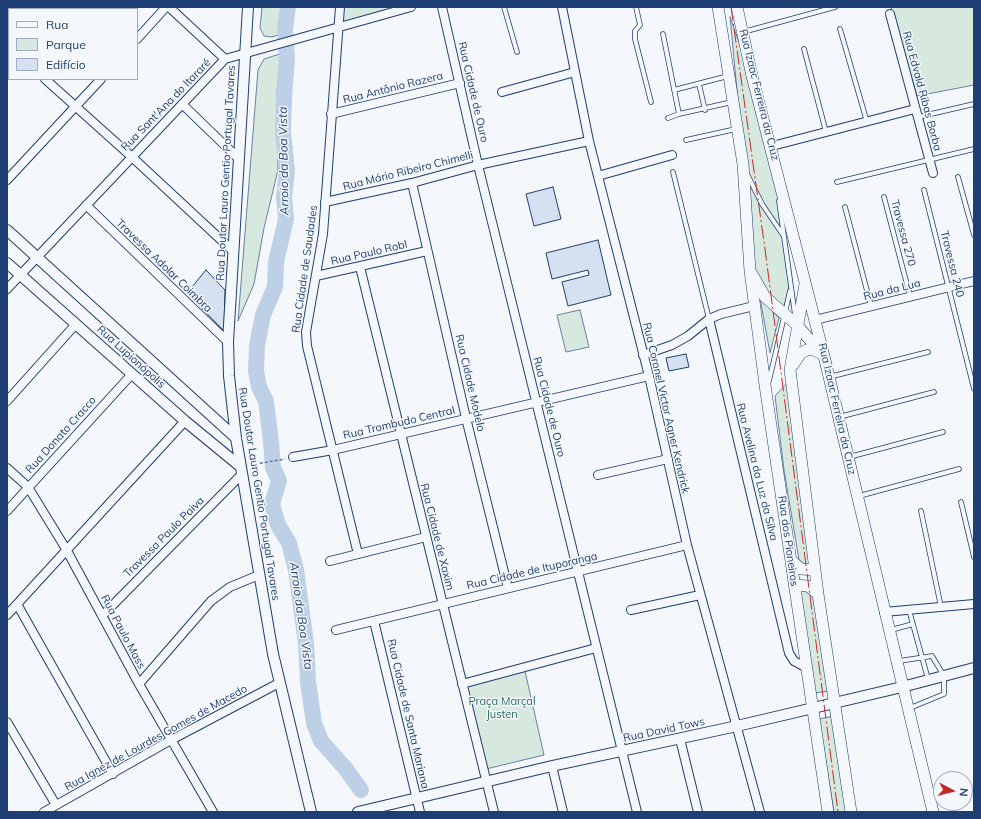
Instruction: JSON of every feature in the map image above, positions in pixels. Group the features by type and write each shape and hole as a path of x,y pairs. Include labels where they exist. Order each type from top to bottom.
{"main road":[{"name":"Rua Izaac Ferreira da Cruz","path":"718,7 736,129 743,164 750,270"},
{"name":"Rua Izaac Ferreira da Cruz","path":"737,7 752,76 772,146 806,280 907,709 933,812"},
{"name":"Rua dos Pioneiros","path":"750,270 766,392 828,812"},
{"path":"750,270 765,297 797,325 824,356"},
{"name":"Rua dos Pioneiros","path":"806,280 790,370 818,594 850,812"},
{"path":"790,370 796,358 808,350 814,350 824,356"},
{"path":"791,560 801,569 815,570"},
{"path":"794,585 808,586 818,594"}],"street":[{"path":"138,38 167,7 225,59"},
{"name":"Rua Doutor Lauro Gentio Portugal Tavares","path":"248,7 228,342 229,376 236,438 279,683 311,812"},
{"name":"Rua Cidade de Saudades","path":"340,7 337,29 323,234 306,332 307,346 358,554"},
{"name":"Rua Sant'Ana do Itararé","path":"7,289 225,59 272,48 411,7"},
{"name":"Rua Cidade de Ouro","path":"442,7 478,165 637,812"},
{"name":"Rua Coronel Victor Agner Kendrick","path":"562,7 589,141 649,376 687,545 760,812"},
{"name":"Rua Edvald Ribas Borba","path":"890,14 933,173"},
{"path":"502,92 575,72"},
{"path":"47,80 132,156 233,251"},
{"path":"7,180 100,80"},
{"name":"Rua Antônio Razera","path":"331,114 460,83"},
{"path":"182,104 239,159"},
{"path":"772,146 867,122 916,113"},
{"name":"Rua Mário Ribeiro Chimelli","path":"325,202 412,183 478,165 589,141"},
{"path":"598,176 672,155"},
{"name":"Rua Cidade Modelo","path":"412,183 466,418 508,588"},
{"name":"Travessa Adolar Coimbra","path":"86,205 228,342"},
{"name":"Rua Lupionópolis","path":"7,230 236,438"},
{"name":"Rua Paulo Robl","path":"316,276 360,267 427,250"},
{"name":"Rua Lupionópolis","path":"7,263 242,471"},
{"name":"Rua Cidade de Xaxim","path":"360,267 494,812"},
{"name":"Rua da Lua","path":"815,320 974,281"},
{"path":"643,355 672,345 688,336 709,319 754,306"},
{"name":"Rua Avelina da Luz da Silva","path":"709,319 789,653 794,661 807,668"},
{"path":"7,401 76,324"},
{"name":"Rua Donato Cracco","path":"7,511 132,374"},
{"name":"Rua Trombudo Central","path":"290,458 333,450 649,376"},
{"path":"7,615 185,421"},
{"path":"598,475 668,459"},
{"name":"Rua Paulo Mass","path":"7,468 28,487 66,549 139,684 213,812"},
{"name":"Travessa Paulo Paiva","path":"102,616 242,471"},
{"path":"330,560 426,537"},
{"name":"Rua Cidade de Ituporanga","path":"336,630 687,545"},
{"path":"139,684 212,601 230,587 259,575"},
{"path":"631,610 700,595"},
{"path":"17,604 113,774"},
{"path":"884,612 974,604"},
{"name":"Rua Cidade de Santa Mariana","path":"374,621 420,812"},
{"path":"462,684 596,648"},
{"name":"Rua David Tows","path":"358,812 552,766 737,726 902,687 974,668"},
{"name":"Rua Ignez de Lourdes Gomes de Macedo","path":"44,812 171,740 279,683"},
{"path":"7,722 56,806"},
{"path":"680,739 698,812"},
{"path":"552,766 563,812"}],"lane":[{"path":"504,7 517,52"},
{"path":"636,7 640,25 634,34 652,102"},
{"path":"743,33 835,7"},
{"path":"840,29 867,122"},
{"path":"663,34 679,114"},
{"path":"804,49 826,132"},
{"path":"674,90 729,76"},
{"path":"699,84 705,110"},
{"path":"668,118 679,114 705,110 733,102"},
{"path":"916,113 974,104"},
{"path":"686,140 736,129"},
{"path":"772,146 797,325"},
{"path":"838,182 974,149"},
{"path":"743,164 762,204 784,236"},
{"path":"673,172 709,319"},
{"path":"958,177 974,235"},
{"name":"Travessa 240","path":"924,190 974,389"},
{"name":"Travessa 270","path":"884,197 910,297"},
{"path":"845,207 871,306"},
{"path":"766,392 791,288"},
{"path":"829,378 928,352"},
{"path":"838,417 934,392"},
{"path":"848,457 943,432"},
{"path":"857,496 959,469"},
{"path":"961,502 974,557"},
{"path":"921,511 941,607"},
{"path":"908,610 928,680"},
{"path":"889,630 913,624"},
{"path":"896,662 932,656 944,676 944,694 907,709"}],"path":[{"path":"242,471 265,462 290,458"}],"green space":[{"path":"262,7 284,7 284,33 272,37 264,36 260,28"},
{"path":"341,7 408,7 338,27"},
{"path":"974,7 974,85 917,96 891,8"},
{"path":"730,17 753,82 771,147 782,231 762,201 744,164"},
{"path":"283,53 280,64 277,91 278,170 264,228 254,284 238,321 258,70 264,59"},
{"path":"745,171 783,237 789,286 783,311 766,294 751,269"},
{"path":"760,298 779,318 770,353"},
{"path":"580,310 589,347 566,352 557,315"},
{"path":"788,382 813,565 802,564 799,560 784,470 775,396"},
{"path":"800,589 812,592 831,691 813,693"},
{"name":"Praça Marçal Justen","path":"525,671 544,755 486,769 465,685"},
{"path":"833,716 846,812 834,812 819,719"}],"building":[{"path":"553,187 561,219 534,226 526,194"},
{"path":"598,240 611,295 568,306 562,282 589,275 588,270 552,279 546,253"},
{"path":"206,270 225,290 224,331 187,293"},
{"path":"686,354 689,367 669,371 666,358"}],"waterway":[{"name":"Arroio da Boa Vista","path":"288,7 285,29 287,59 283,132 287,171 284,197 286,219 276,262 275,287 263,315 257,345 256,371 259,387 266,401 273,467 279,481 272,504 278,525 289,543 296,570 306,643 308,682 314,723 321,741 345,768 361,790"}],"power":[{"path":"731,7 765,249 838,812"}]}
